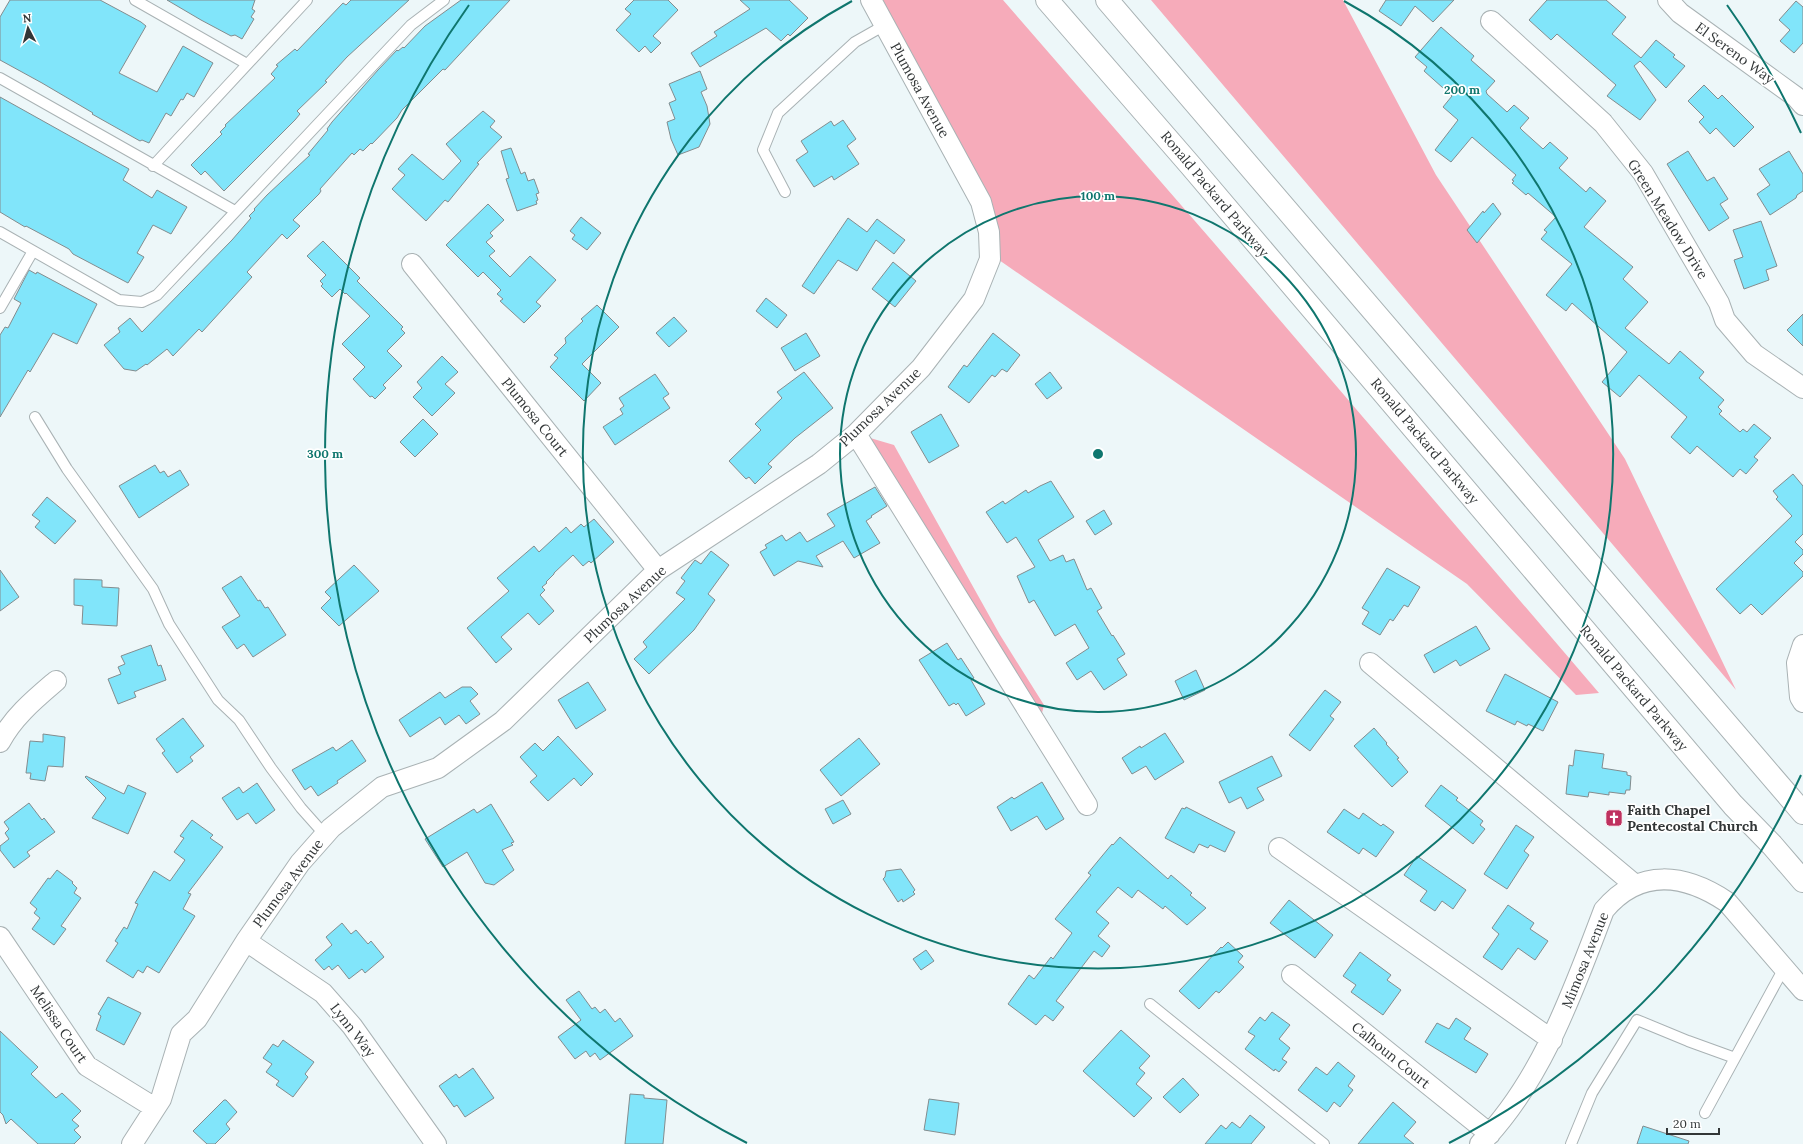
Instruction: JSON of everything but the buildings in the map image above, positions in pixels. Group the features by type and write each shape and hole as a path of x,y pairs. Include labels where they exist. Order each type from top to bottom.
{"highway":[{"name":"Ronald Packard Parkway","path":"1048,0 1196,172 1733,805 1772,845 1803,881"},
{"path":"1107,0 1803,813"}],"street":[{"name":"Plumosa Avenue","path":"132,1144 161,1099 181,1034 197,1019 246,941 300,863 331,828 382,787 438,768 503,721 658,570 818,464 856,434 921,368 974,299 990,259 989,232 981,202 871,0"},
{"name":"El Sereno Way","path":"1668,0 1680,13 1796,97 1803,105"},
{"name":"Green Meadow Drive","path":"1491,21 1603,123 1643,173 1719,303 1725,320 1754,354 1803,388"},
{"name":"Plumosa Court","path":"412,264 658,570"},
{"path":"856,434 1087,804"},
{"path":"1803,645 1797,663 1800,697 1803,702"},
{"path":"1370,662 1635,885"},
{"path":"0,742 8,729 24,710 56,681"},
{"path":"1279,848 1552,1040"},
{"name":"Mimosa Avenue","path":"1485,1139 1508,1113 1552,1040 1604,910 1614,898 1635,885 1654,879 1675,879 1694,884 1712,892 1727,902 1803,990"},
{"name":"Melissa Court","path":"0,937 87,1066 155,1108"},
{"name":"Lynn Way","path":"246,941 323,993 352,1026 436,1144"},
{"name":"Calhoun Court","path":"1292,975 1485,1139"}],"lane":[{"path":"135,0 247,64"},
{"path":"153,166 307,0"},
{"path":"0,232 119,300 142,302 157,295 411,25 444,0"},
{"path":"785,192 763,150 778,113 855,42 885,25"},
{"path":"0,78 153,166 235,211"},
{"path":"0,308 33,251"},
{"path":"35,417 67,469 153,589 169,624 218,700 239,720 275,774 301,808 325,835"},
{"path":"1705,1113 1784,968"},
{"path":"1150,1004 1324,1144"},
{"path":"1571,1144 1592,1093 1637,1020 1735,1058"}],"shaded area":[{"path":"881,0 1003,0 1214,243 1599,693 1576,695 1467,584 999,260"},
{"path":"1151,0 1343,0 1436,175 1625,459 1736,690"},
{"path":"860,435 894,445 1000,635 1044,705 1040,721"}],"place":[{"name":"Faith Chapel Pentecostal Church","path":"1614,818"}]}
